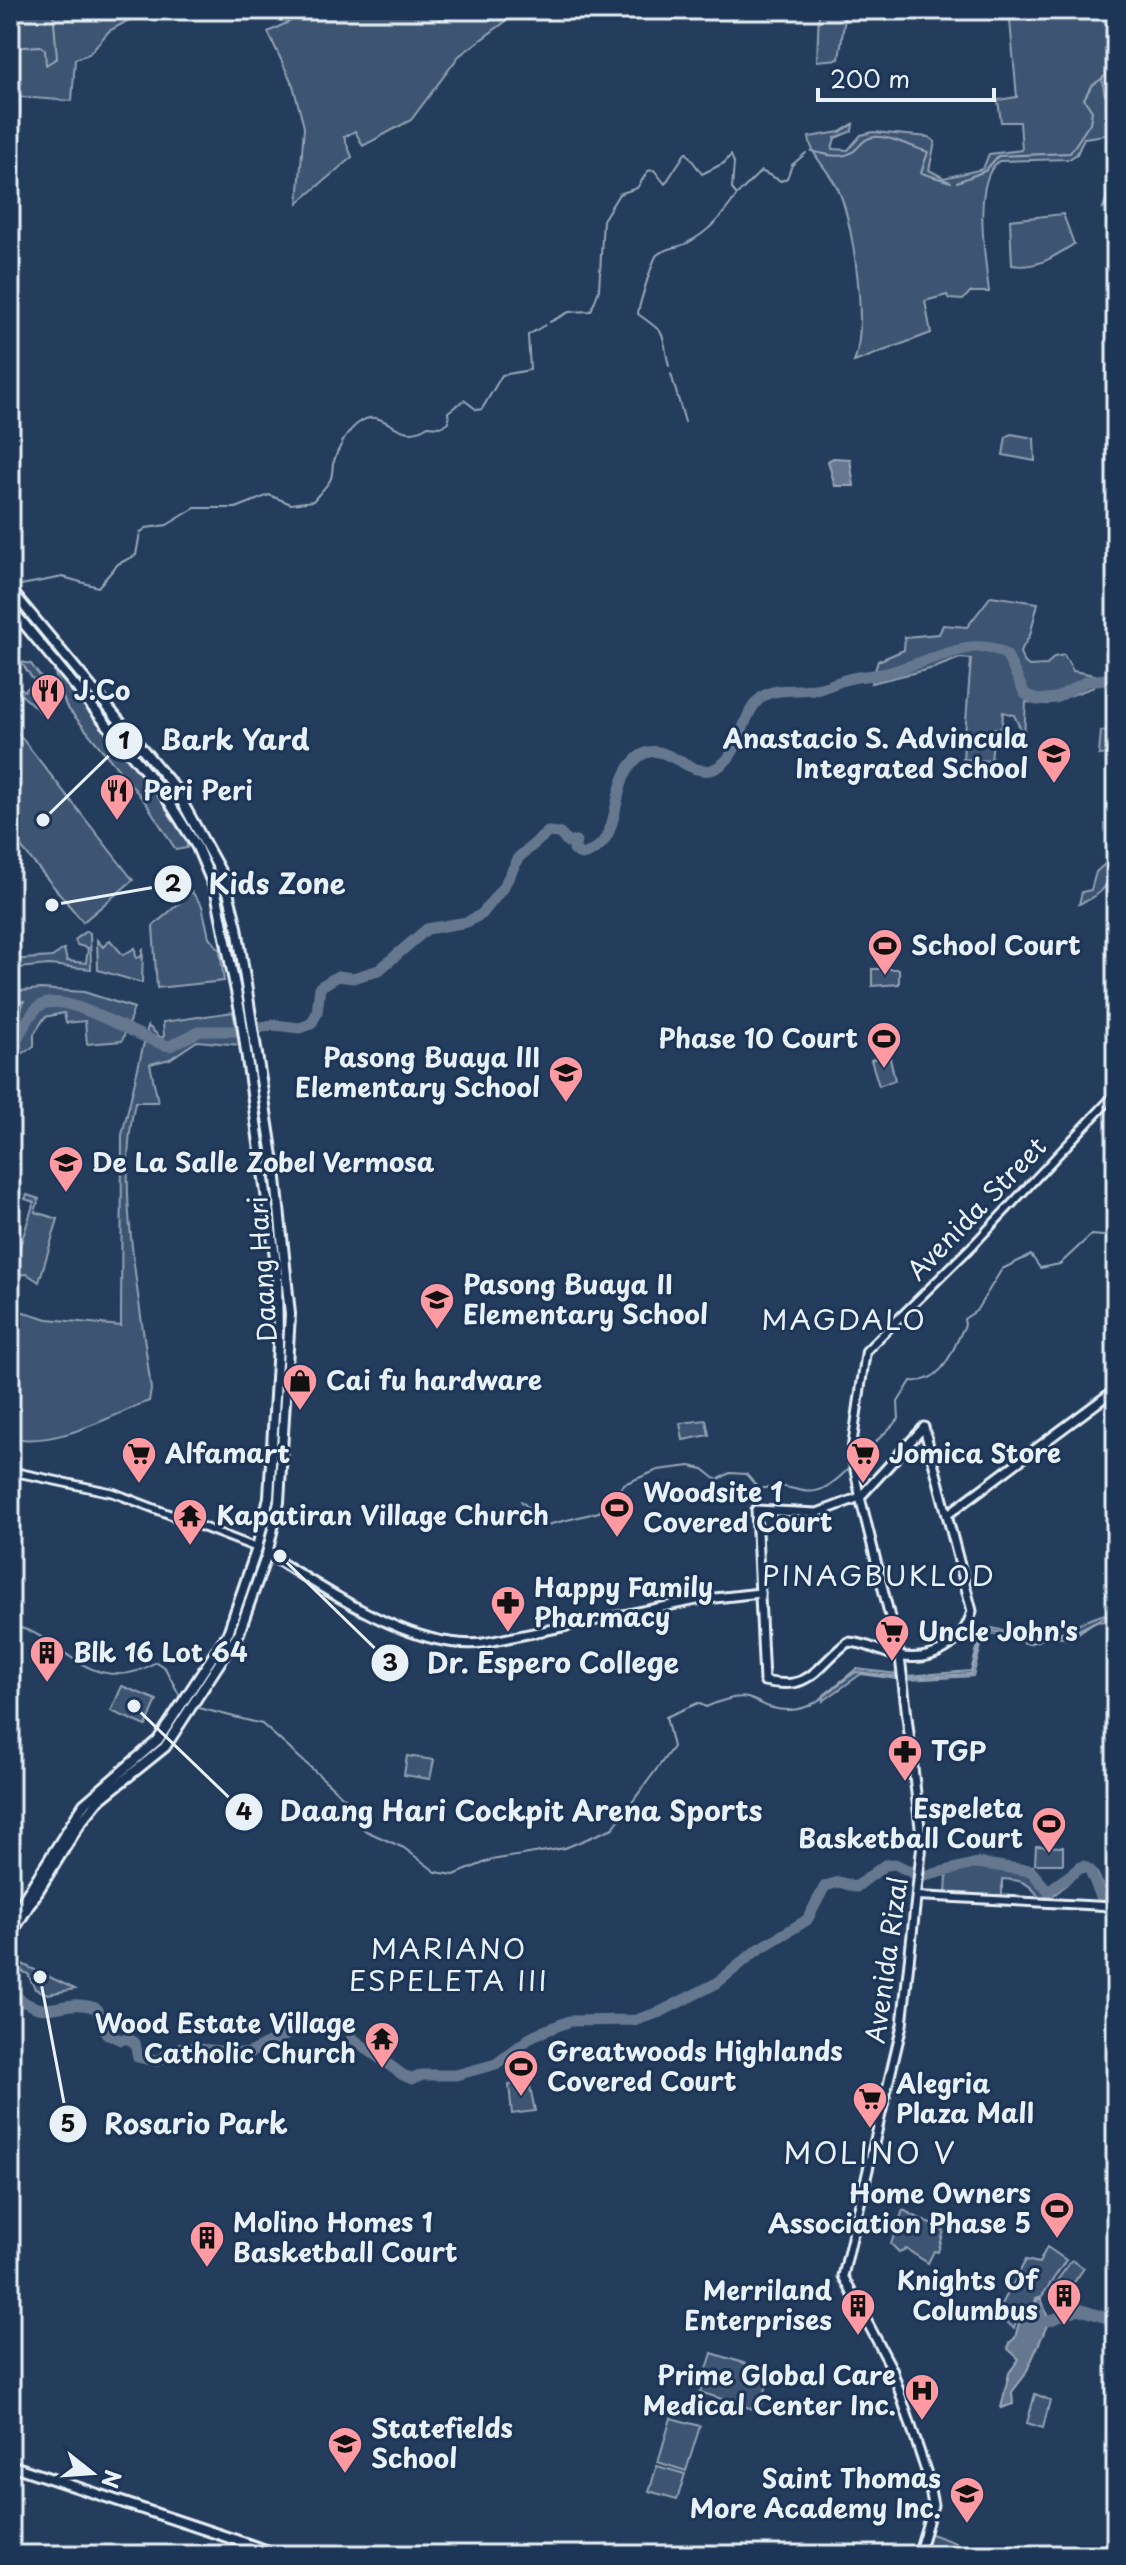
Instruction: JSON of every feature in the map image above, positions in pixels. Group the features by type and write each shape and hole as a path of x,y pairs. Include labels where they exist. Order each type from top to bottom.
{"main road":[{"name":"Daang Hari","path":"10,589 164,774 202,832 230,896 277,1271 269,1497 257,1548 228,1633 194,1694 185,1718 158,1754 99,1800 67,1836"},
{"name":"Daang Hari","path":"10,607 160,787 186,827 216,892 245,1015"},
{"name":"Daang Hari","path":"11,1931 92,1795 151,1748 239,1633 267,1554 279,1502 290,1314 283,1223 249,1044"},
{"path":"947,1515 1116,1389"},
{"path":"924,1427 972,1611 956,1643 926,1656 900,1657 848,1642 808,1679 792,1684 764,1681 756,1510 817,1513 860,1497 924,1427"},
{"name":"Avenida Rizal","path":"860,1497 900,1657 921,1823 920,1876 902,2025 843,2276 892,2369 927,2474 932,2515 918,2555"},
{"path":"267,1554 391,1623 453,1644 483,1643 697,1600 760,1593"},
{"name":"Daang Hari","path":"10,1921 28,1899"},
{"path":"10,2465 281,2555"}],"street":[{"name":"Avenida Street","path":"866,1351 974,1244 1116,1093"},
{"name":"Avenida Rizal","path":"860,1497 852,1458 866,1351"},
{"path":"10,1471 114,1493 257,1548"},
{"path":"918,1896 1104,1906 1116,1912"}],"shaded area":[{"path":"10,10 147,10 109,31 89,54 75,59 72,101 20,97 20,114 10,120"},
{"path":"313,10 437,10 439,20 453,17 452,10 521,10 459,56 411,120 363,146 355,131 344,137 352,157 298,203 304,127 293,85 268,32"},
{"path":"819,10 846,10 839,59 817,61"},
{"path":"1009,10 1116,10 1116,69 1102,78 1105,95 1116,99 1116,196 1111,205 1103,208 1114,174 1113,134 1084,138 1077,154 1069,159 999,161 990,171 983,203 983,243 989,292 970,292 963,300 949,299 947,295 925,301 931,333 854,362 860,325 850,228 839,191 813,151 809,137 840,132 853,124 852,131 835,138 832,149 848,150 861,135 873,132 929,137 935,142 929,170 944,178 983,169 989,154 1022,150 1020,122 1001,122 998,100 1017,97"},
{"path":"1063,214 1074,244 1037,264 1012,265 1010,220"},
{"path":"1011,434 1034,438 1035,461 1003,455 1006,437"},
{"path":"833,458 850,459 854,486 835,486 828,461"},
{"path":"991,596 1038,603 1030,635 1020,652 1023,661 1029,666 1047,665 1054,657 1064,655 1073,671 1095,675 1094,687 1047,704 1026,702 1024,736 1014,715 1003,712 1002,728 994,728 991,761 963,759 971,659 960,658 934,668 871,683 878,661 904,650 905,637 939,634 943,625 967,627"},
{"path":"21,662 31,664 47,686 37,698 48,711 44,715 17,691 21,688 24,691 35,682"},
{"path":"54,671 152,789 183,835 187,848 176,850 146,803 66,706"},
{"path":"1116,680 1116,754 1099,755 1101,731 1115,730"},
{"path":"10,723 133,880 83,922 10,834"},
{"path":"1116,854 1106,885 1079,904 1082,892 1091,890 1096,872"},
{"path":"192,892 202,906 209,937 220,950 224,981 157,988 153,926"},
{"path":"86,931 90,933 91,969 48,965 10,969 10,960 52,957 64,949 67,961 86,963 88,948 77,945 75,940"},
{"path":"97,940 103,947 110,940 123,955 135,948 136,958 141,957 143,948 142,983 98,970"},
{"name":"School Court","path":"872,969 899,969 899,984 872,986"},
{"path":"41,989 84,992 134,1008 122,1041 87,1044 85,1021 66,1023 64,1013 45,1017 34,1034 34,1046 10,1062 10,1042 24,1001 10,1002 10,992"},
{"path":"233,1012 240,1045 197,1041 170,1059 150,1064 158,1102 135,1102 130,1136 129,1208 151,1390 149,1401 64,1435 10,1438 10,1308 48,1319 121,1326 122,1135 148,1026 161,1038 164,1036 163,1022"},
{"name":"Phase 10 Court","path":"889,1054 895,1080 879,1086 871,1060"},
{"path":"27,1195 39,1199 35,1212 58,1219 39,1282 27,1274 11,1275 34,1202 25,1199"},
{"path":"706,1420 709,1435 683,1440 680,1423"},
{"path":"1113,1611 1108,1621 1094,1622 1070,1639 1051,1636 1029,1644 989,1633 983,1638 973,1676 908,1680 908,1676 971,1671 980,1637 988,1628 1021,1638 1037,1637 1071,1631 1079,1623"},
{"path":"856,1669 897,1674 898,1679 861,1674 823,1701 824,1695"},
{"path":"122,1686 157,1700 146,1726 111,1711"},
{"path":"407,1756 434,1760 430,1779 404,1775"},
{"name":"Espeleta Basketball Court","path":"1036,1846 1063,1847 1063,1864 1035,1864"},
{"path":"972,1860 1033,1866 1045,1887 1051,1887 1077,1864 1085,1862 1097,1873 1104,1888 1116,1890 1116,1903 1101,1903 1087,1872 1081,1872 1057,1893 1046,1897 1039,1897 1024,1883 1002,1879 1002,1895 946,1895 947,1874 924,1879 924,1875"},
{"path":"20,1963 75,1989 48,1994 35,1989 28,1974 17,1969"},
{"name":"Greatwoods Highlands Covered Court","path":"529,2082 535,2111 512,2114 509,2085"},
{"path":"903,2210 944,2231 938,2252 934,2251 928,2263 906,2249 899,2252 891,2244"},
{"path":"1047,2247 1066,2260 1042,2296 1036,2298 1034,2311 1021,2306 1014,2328 996,2315 1026,2260 1039,2263"},
{"path":"1072,2260 1084,2268 1068,2291 1056,2282"},
{"path":"1041,2298 1049,2321 1025,2375 1012,2392 1013,2404 1001,2408 1009,2373 1019,2359 1008,2349 1009,2343 1015,2338 1023,2308 1035,2313 1036,2300"},
{"path":"712,2353 771,2372 759,2411 700,2392"},
{"path":"1035,2394 1050,2400 1043,2428 1027,2423"},
{"path":"671,2418 700,2426 686,2471 658,2462"},
{"path":"657,2466 685,2474 677,2499 649,2491"},
{"path":"928,2533 973,2549 971,2555 921,2555"}],"waterway":[{"path":"10,48 40,46 45,50 46,65 57,58 53,10"},
{"path":"957,182 985,171 998,156 1070,153 1090,123 1092,111 1084,99 1091,86 1103,78"},
{"path":"811,151 844,155 868,139 887,138 928,152 921,173 951,182"},
{"path":"550,322 569,312 591,311 599,290 603,220 619,194 637,188 648,171 654,170 665,184 686,152 702,174 724,163 731,155 734,163 732,189 737,195 761,171 781,181 787,178 792,165 806,153"},
{"path":"669,366 662,335 638,314 652,265 660,253 695,239 709,228 737,195"},
{"path":"21,585 63,577 98,587 118,564 136,555 140,533 146,528 167,525 195,508 236,508 269,495 291,504 313,501 330,480 337,453 347,435 360,422 377,418 408,432 428,426 441,427 449,422 448,412 464,400 477,410 482,409 502,375 530,370 528,335 545,325"},
{"path":"671,374 685,422"},
{"path":"10,1050 33,1012 49,1003 82,1009 170,1046 200,1031 240,1031 274,1025 300,1028 311,1024 317,1013 320,987 338,976 353,978 379,970 427,929 467,922 482,914 504,886 519,857 548,832 559,833 568,842 576,841 574,850 582,855 596,848 606,838 629,767 640,756 658,752 705,771 724,763 750,711 770,693 808,690 891,672 973,647 986,647 1004,653 1025,694 1037,700 1056,698 1087,681 1116,678"},
{"path":"855,1462 899,1419 898,1402 911,1381 932,1377 940,1370 952,1353 965,1325 964,1319 976,1311 1002,1269 1031,1255 1040,1268 1060,1264 1091,1235 1104,1236 1116,1243"},
{"path":"521,1501 547,1525 599,1512 624,1484 658,1470 690,1466 703,1469 717,1480 730,1473 746,1474 759,1489 785,1487 813,1491 823,1489 850,1467"},
{"path":"907,1678 971,1674 982,1638 989,1630 1031,1641 1053,1634 1069,1635 1116,1611"},
{"path":"10,1627 26,1630 74,1660 111,1674 132,1672 156,1662 165,1668 182,1700"},
{"path":"195,1707 262,1724 354,1807 359,1825 366,1831 404,1848 436,1872 454,1875 491,1860 565,1848 613,1828 673,1747 666,1717 698,1703 706,1707 737,1697 778,1709 801,1709 818,1701 856,1672 900,1677"},
{"path":"10,1991 23,2002 45,2009 72,2005 96,2008 107,2034 121,2040 127,2038 135,2043 138,2057 157,2061 181,2047 247,2054 302,2027 347,2022 353,2039 412,2079 423,2075 456,2075 496,2064 534,2035 570,2021 636,2020 660,2012 717,1983 756,1951 807,1920 825,1886 839,1882 856,1887 885,1865 895,1864 921,1877 977,1863 1031,1871 1048,1891 1083,1866 1090,1870 1101,1897 1108,1901 1116,1897"},
{"path":"1049,2321 1079,2309 1116,2321"}],"place":[{"name":"J.Co","path":"48,722"},
{"name":"Anastacio S. Advincula Integrated School","path":"1054,785"},
{"name":"Bark Yard","path":"43,820"},
{"name":"Peri Peri","path":"117,822"},
{"name":"Kids Zone","path":"52,905"},
{"name":"School Court","path":"885,977"},
{"name":"Phase 10 Court","path":"884,1070"},
{"name":"Pasong Buaya III Elementary School","path":"566,1104"},
{"name":"De La Salle Zobel Vermosa","path":"66,1194"},
{"name":"Pasong Buaya II Elementary School","path":"437,1331"},
{"name":"Cai fu hardware","path":"300,1412"},
{"name":"Alfamart","path":"139,1485"},
{"name":"Jomica Store","path":"863,1485"},
{"name":"Woodsite 1 Covered Court","path":"617,1539"},
{"name":"Kapatiran Village Church","path":"190,1547"},
{"name":"Dr. Espero College","path":"280,1556"},
{"name":"Happy Family Pharmacy","path":"508,1634"},
{"name":"Uncle John's","path":"892,1663"},
{"name":"Blk 16 Lot 64","path":"47,1684"},
{"name":"Daang Hari Cockpit Arena Sports","path":"134,1706"},
{"name":"TGP","path":"905,1783"},
{"name":"Espeleta Basketball Court","path":"1049,1855"},
{"name":"Rosario Park","path":"40,1977"},
{"name":"Wood Estate Village Catholic Church","path":"382,2070"},
{"name":"Greatwoods Highlands Covered Court","path":"521,2098"},
{"name":"Alegria Plaza Mall","path":"870,2130"},
{"name":"Home Owners Association Phase 5","path":"1057,2240"},
{"name":"Molino Homes 1 Basketball Court","path":"207,2269"},
{"name":"Knights Of Columbus","path":"1064,2327"},
{"name":"Merriland Enterprises","path":"858,2337"},
{"name":"Prime Global Care Medical Center Inc.","path":"922,2422"},
{"name":"Statefields School","path":"345,2475"},
{"name":"Saint Thomas More Academy Inc.","path":"967,2525"}],"district":[{"name":"MAGDALO","path":"844,1320"},
{"name":"PINAGBUKLOD","path":"879,1576"},
{"name":"MARIANO ESPELETA III","path":"449,1965"},
{"name":"MOLINO V","path":"870,2154"}]}
